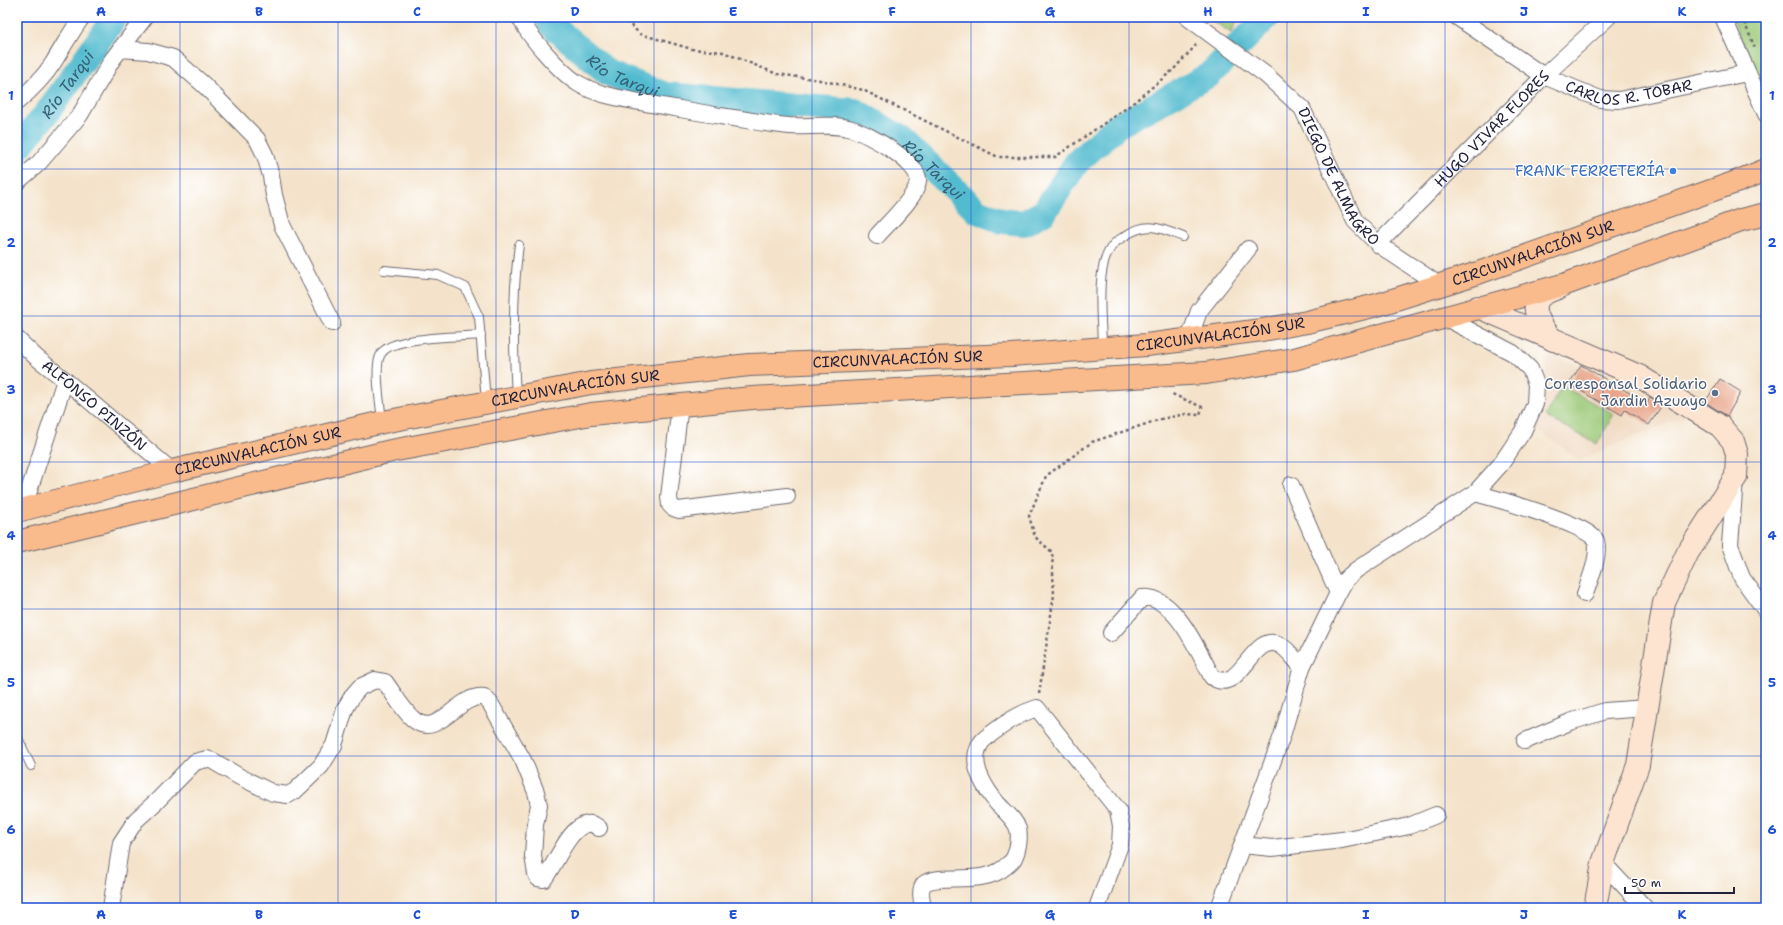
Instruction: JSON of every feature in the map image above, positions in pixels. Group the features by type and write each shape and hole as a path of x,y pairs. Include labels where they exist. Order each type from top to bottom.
{"highway":[{"name":"CIRCUNVALACIÓN SUR","path":"20,510 172,471 382,422 590,382 749,365 1011,355 1146,345 1262,330 1307,322 1376,305 1438,286 1736,182 1766,170"},
{"name":"CIRCUNVALACIÓN SUR","path":"17,542 391,451 591,414 760,398 1206,373 1294,359 1478,307 1566,284 1741,220 1766,214"}],"street":[{"path":"17,182 38,164 80,115 101,76 145,17"},
{"path":"520,17 530,34 561,70 579,84 598,92 691,112 789,126 832,126 852,129 880,143 902,157 916,171 919,180 916,192 878,236"},
{"name":"DIEGO DE ALMAGRO","path":"1187,17 1266,75 1302,108 1355,221 1378,244 1438,286"},
{"name":"CARLOS R. TOBAR","path":"1457,17 1544,76 1600,99 1619,100 1747,73"},
{"name":"HUGO VIVAR FLORES","path":"1378,244 1544,76 1608,17"},
{"path":"1723,17 1766,114"},
{"path":"17,102 53,64 78,19"},
{"path":"120,49 148,51 173,58 199,80 257,139 265,155 282,224 332,323"},
{"path":"1189,339 1199,311 1248,249"},
{"path":"1553,340 1542,327 1538,318 1538,302 1541,296 1566,284"},
{"path":"1478,307 1639,376 1720,426 1733,441 1737,454 1730,545 1742,578 1766,611"},
{"path":"1219,908 1282,736 1302,667 1338,592 1346,579 1356,570 1475,493 1502,464 1522,431 1535,404 1536,384 1530,369 1513,353 1444,317"},
{"name":"ALFONSO PINZÓN","path":"17,339 36,358 65,380 172,471"},
{"path":"20,510 65,380"},
{"path":"680,405 669,497 670,505 673,508 679,510 787,496"},
{"path":"1594,908 1603,863 1638,765 1664,603 1688,552 1736,477"},
{"path":"1291,485 1338,592"},
{"path":"1475,493 1558,519 1585,530 1594,536 1596,542 1596,555 1586,594"},
{"path":"1111,634 1142,598 1150,597 1160,602 1178,617 1212,677 1217,680 1224,681 1236,675 1261,646 1268,643 1281,645 1302,667"},
{"path":"111,908 121,842 136,820 195,762 207,759 213,761 240,777 273,793 288,795 295,791 321,766 334,745 346,709 353,695 360,687 375,680 385,682 414,719 424,725 436,723 473,697 484,697 490,703 523,760 536,792 539,805 534,831 533,856 538,878 544,879 549,873 567,841 579,827 587,824 599,828"},
{"path":"923,908 922,888 924,884 938,879 965,879 998,873 1014,859 1019,841 1017,828 1013,820 996,801 984,783 977,766 975,754 981,742 1010,719 1026,711 1037,708 1118,810 1121,826 1120,845 1097,908"},
{"path":"1525,741 1570,722 1605,711 1647,708"},
{"path":"1242,845 1272,848 1342,840 1409,826 1436,815"},
{"path":"1603,863 1645,908"}],"lane":[{"path":"1102,348 1100,287 1105,259 1113,244 1129,233 1148,226 1159,227 1183,237"},
{"path":"516,396 513,338 515,278 519,245"},
{"path":"384,270 438,275 465,287 479,317 486,402"},
{"path":"382,422 378,371 380,355 386,347 406,341 481,335"},
{"path":"17,736 31,766"}],"path":[{"path":"622,17 640,34 692,49 723,52 776,74 820,80 863,90 998,157 1055,157 1128,107 1173,70 1208,31"},
{"path":"1742,17 1757,52"},
{"path":"1037,708 1054,595 1052,552 1035,537 1029,516 1046,476 1092,442 1161,419 1186,414 1200,414 1202,407 1169,392"}],"shaded area":[{"path":"1555,356 1690,414 1579,460 1537,429 1545,397 1546,357"}],"green space":[{"path":"1207,17 1239,17 1231,33"},
{"path":"1731,17 1766,17 1766,95"},
{"path":"1562,386 1614,414 1597,444 1545,416"}],"building":[{"path":"1581,365 1647,403 1650,397 1662,405 1649,425 1625,410 1622,415 1569,384"},
{"path":"1720,379 1741,392 1727,416 1705,402"}],"waterway":[{"name":"Río Tarqui","path":"17,149 46,114 115,17"},
{"name":"Río Tarqui","path":"547,17 550,24 608,73 665,95 855,111 902,139 977,211 1002,221 1024,223 1044,212 1077,162 1117,126 1209,75 1267,17"},
{"path":"1754,908 1766,901"}],"place":[{"name":"FRANK FERRETERÍA","path":"1673,171"},
{"name":"Corresponsal Solidario Jardin Azuayo","path":"1715,393"}]}
